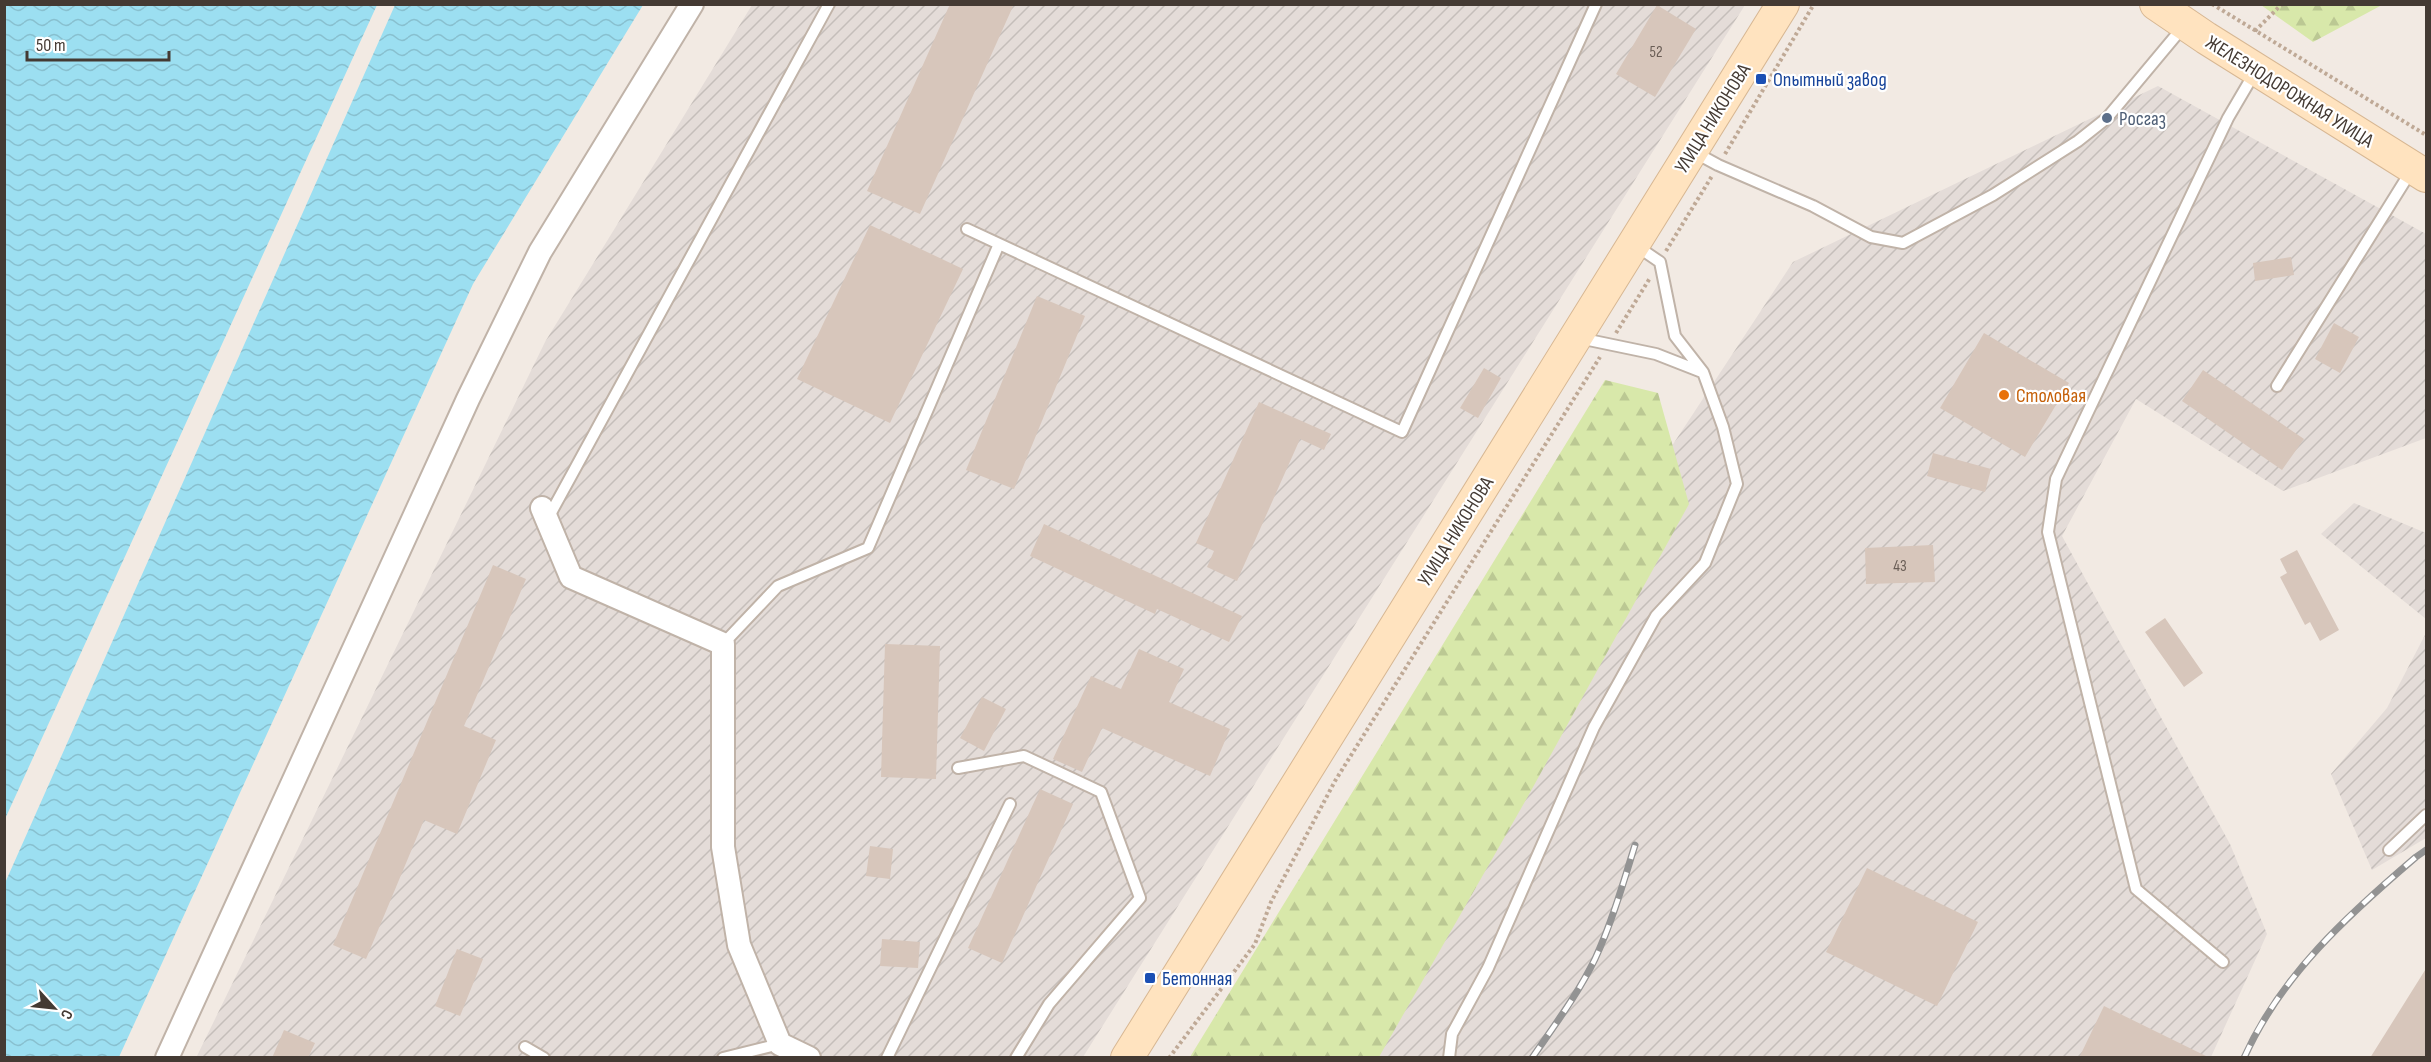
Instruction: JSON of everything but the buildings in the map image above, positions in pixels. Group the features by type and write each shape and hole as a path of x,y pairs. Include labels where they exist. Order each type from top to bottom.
{"main road":[{"name":"УЛИЦА НИКОНОВА","path":"1127,1058 1783,4"},
{"name":"ЖЕЛЕЗНОДОРОЖНАЯ УЛИЦА","path":"2156,4 2420,172"}],"street":[{"path":"166,1058 468,399 540,252 692,4"},
{"path":"544,514 570,577 723,644 723,847 739,945 794,1053"}],"lane":[{"path":"544,514 829,4"},
{"path":"967,230 1402,432 1596,4"},
{"path":"1692,150 1718,165 1813,206 1871,237 1903,243 1993,195 2078,141 2107,118 2186,25"},
{"path":"2223,962 2136,889 2048,532 2056,479 2228,118 2256,69"},
{"path":"2277,386 2420,172"},
{"path":"1449,1058 1452,1034 1488,968 1594,728 1656,615 1705,563 1737,484 1723,427 1703,372 1675,336 1660,262 1633,243"},
{"path":"723,644 778,586 868,548 999,244"},
{"path":"1576,337 1656,354 1703,372"},
{"path":"958,768 1024,756 1101,792 1140,898 1049,1004 1016,1058"},
{"path":"887,1058 1010,804"},
{"path":"2389,850 2427,814"},
{"path":"525,1047 544,1058"},
{"path":"723,1058 794,1053"}],"path":[{"path":"1169,1058 1255,944 1271,902 1335,781 1660,262 1814,4"},
{"path":"2212,4 2427,135"},
{"path":"2255,31 2282,4"}],"shaded area":[{"path":"752,5 1745,5 1083,1057 196,1058 545,342"},
{"path":"2158,86 2426,234 2426,438 2283,491 2136,399 2062,536 2230,844 2267,934 2211,1057 1269,1058 1793,262"},
{"path":"2354,503 2426,533 2426,619 2321,534"},
{"path":"2426,633 2426,838 2372,870 2331,774 2387,708"}],"green space":[{"path":"2261,5 2382,5 2313,42"},
{"path":"1605,380 1658,393 1689,504 1527,798 1379,1057 1190,1057"}],"water":[{"path":"4,5 377,5 5,819"},
{"path":"395,5 643,5 473,284 119,1057 5,1057 5,883"}],"railway":[{"path":"1532,1058 1573,997 1595,959 1612,917 1635,845"},
{"path":"2244,1058 2277,1000 2318,948 2366,901 2426,850"}],"place":[{"name":"Опытный завод","path":"1761,79"},
{"name":"Росгаз","path":"2107,118"},
{"name":"Столовая","path":"2004,395"},
{"name":"Бетонная","path":"1150,978"}]}
